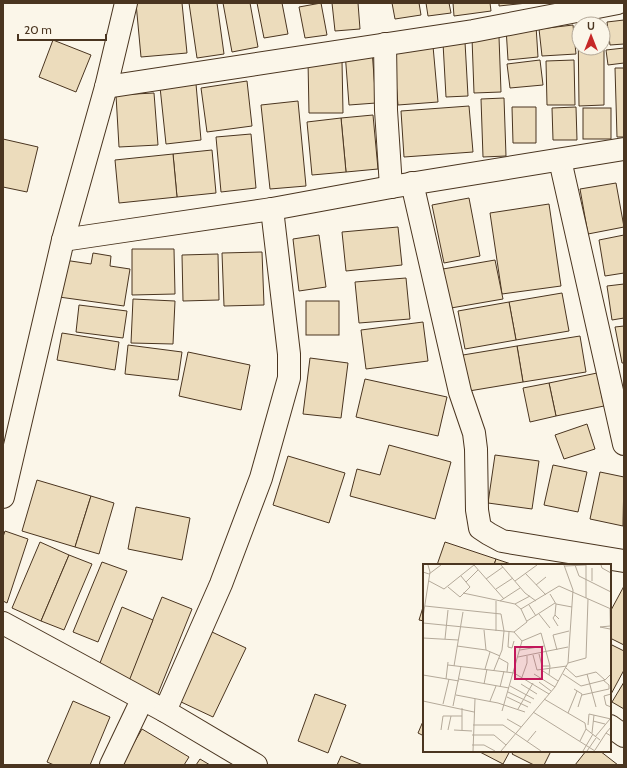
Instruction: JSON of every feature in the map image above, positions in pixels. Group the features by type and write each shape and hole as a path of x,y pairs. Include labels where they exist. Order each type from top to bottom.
{"street":[{"path":"3,497 63,240 106,87 126,3"},
{"path":"106,87 473,31 618,3"},
{"path":"385,44 386,110 391,186"},
{"path":"63,240 272,209 391,186 624,150"},
{"path":"560,160 624,444"},
{"path":"412,183 460,392 474,432 476,449 477,510 480,528 502,541 624,560"},
{"path":"165,711 221,584 261,478 289,378 289,354 272,209"},
{"path":"3,623 142,700 165,711 256,765"},
{"path":"111,765 142,700"},
{"path":"611,727 624,736"}],"building":[{"path":"136,3 182,3 187,53 141,57"},
{"path":"189,3 217,3 224,54 197,58"},
{"path":"223,3 250,3 258,47 232,52"},
{"path":"257,3 282,3 288,34 264,38"},
{"path":"321,3 327,35 305,38 299,7"},
{"path":"332,3 358,3 360,29 335,31"},
{"path":"392,3 419,3 421,15 395,19"},
{"path":"426,3 449,3 451,13 428,16"},
{"path":"453,3 490,3 491,11 454,16"},
{"path":"499,3 527,3 499,6"},
{"path":"624,20 624,44 611,45 611,22"},
{"path":"571,25 571,54 542,56 539,29"},
{"path":"536,26 538,57 508,60 506,28"},
{"path":"499,37 501,92 474,93 472,38"},
{"path":"53,40 91,55 76,92 39,77"},
{"path":"465,42 468,96 446,97 443,43"},
{"path":"433,46 438,102 398,105 393,49"},
{"path":"624,48 624,63 608,65 607,56 611,56 611,49"},
{"path":"372,50 376,103 349,105 345,52"},
{"path":"578,56 604,56 604,105 579,106"},
{"path":"540,60 543,85 510,88 507,64"},
{"path":"574,60 575,105 547,105 546,61"},
{"path":"308,61 342,61 343,113 309,113"},
{"path":"615,68 624,68 624,137 617,137"},
{"path":"247,81 252,126 207,132 201,88"},
{"path":"196,84 201,140 166,144 160,87"},
{"path":"154,93 158,145 119,147 116,95"},
{"path":"504,98 506,156 483,157 481,99"},
{"path":"298,101 306,186 270,189 261,105"},
{"path":"469,106 473,152 404,157 401,111"},
{"path":"512,107 536,107 536,143 513,143"},
{"path":"576,107 577,140 553,140 552,108"},
{"path":"583,108 611,108 611,139 583,139"},
{"path":"373,115 378,169 346,172 341,118"},
{"path":"341,118 346,172 312,175 307,122"},
{"path":"251,134 256,188 221,192 216,137"},
{"path":"3,139 38,147 27,192 3,187"},
{"path":"212,150 216,193 177,197 173,154"},
{"path":"173,154 177,197 119,203 115,160"},
{"path":"616,183 624,227 588,234 580,189"},
{"path":"469,198 480,256 444,263 432,205"},
{"path":"549,204 561,286 502,294 490,213"},
{"path":"398,227 402,265 346,271 342,232"},
{"path":"319,235 326,287 299,291 293,239"},
{"path":"624,235 624,273 605,276 599,240"},
{"path":"132,249 174,249 175,294 132,295"},
{"path":"262,252 264,305 224,306 222,253"},
{"path":"93,253 111,256 110,266 130,269 124,306 59,297 64,260 91,264"},
{"path":"218,254 219,300 183,301 182,255"},
{"path":"495,260 503,299 451,308 443,269"},
{"path":"406,278 410,319 359,323 355,282"},
{"path":"624,284 624,318 612,320 607,286"},
{"path":"562,293 569,331 516,340 509,302"},
{"path":"133,299 175,301 173,344 131,343"},
{"path":"306,301 339,301 339,335 306,335"},
{"path":"509,302 516,340 465,349 458,311"},
{"path":"79,305 127,311 123,338 76,332"},
{"path":"423,322 428,361 366,369 361,330"},
{"path":"624,326 624,363 622,363 615,327"},
{"path":"62,333 119,342 115,370 57,360"},
{"path":"580,336 586,372 523,382 517,346"},
{"path":"128,345 182,352 178,380 125,374"},
{"path":"517,346 523,382 469,391 463,355"},
{"path":"188,352 250,365 241,410 179,396"},
{"path":"310,358 348,363 341,418 303,414"},
{"path":"597,373 604,406 556,416 549,383"},
{"path":"365,379 447,397 438,436 356,417"},
{"path":"549,383 556,416 530,422 523,388"},
{"path":"587,424 595,449 564,459 555,435"},
{"path":"389,445 451,462 435,519 350,496 357,469 380,475"},
{"path":"495,455 539,461 532,509 488,503"},
{"path":"288,456 345,473 329,523 273,505"},
{"path":"553,465 587,472 578,512 544,505"},
{"path":"600,472 624,477 623,526 590,519"},
{"path":"37,480 91,496 75,547 22,531"},
{"path":"91,496 114,503 99,554 75,547"},
{"path":"136,507 190,518 182,560 128,549"},
{"path":"5,531 28,539 7,603 3,601 3,537"},
{"path":"40,542 69,555 41,621 12,608"},
{"path":"445,542 496,559 494,564 437,564"},
{"path":"69,555 92,564 64,630 41,621"},
{"path":"496,559 511,564 494,564"},
{"path":"102,562 127,571 98,642 73,632"},
{"path":"624,586 624,645 611,638 611,610"},
{"path":"162,597 192,609 157,696 127,684"},
{"path":"122,607 153,620 129,681 98,668"},
{"path":"423,607 423,621 419,620"},
{"path":"212,632 246,648 213,717 179,701"},
{"path":"611,644 624,651 624,670 611,694"},
{"path":"624,682 624,709 612,702"},
{"path":"315,694 346,705 328,753 298,741"},
{"path":"73,701 110,717 90,765 54,765 47,762"},
{"path":"423,721 423,736 418,733"},
{"path":"142,729 189,757 184,765 121,765"},
{"path":"480,752 509,752 503,764"},
{"path":"513,752 550,752 544,765 534,765 512,754"},
{"path":"585,752 601,752 618,765 575,765"},
{"path":"341,756 363,765 337,765"},
{"path":"200,759 210,765 196,765"}]}
